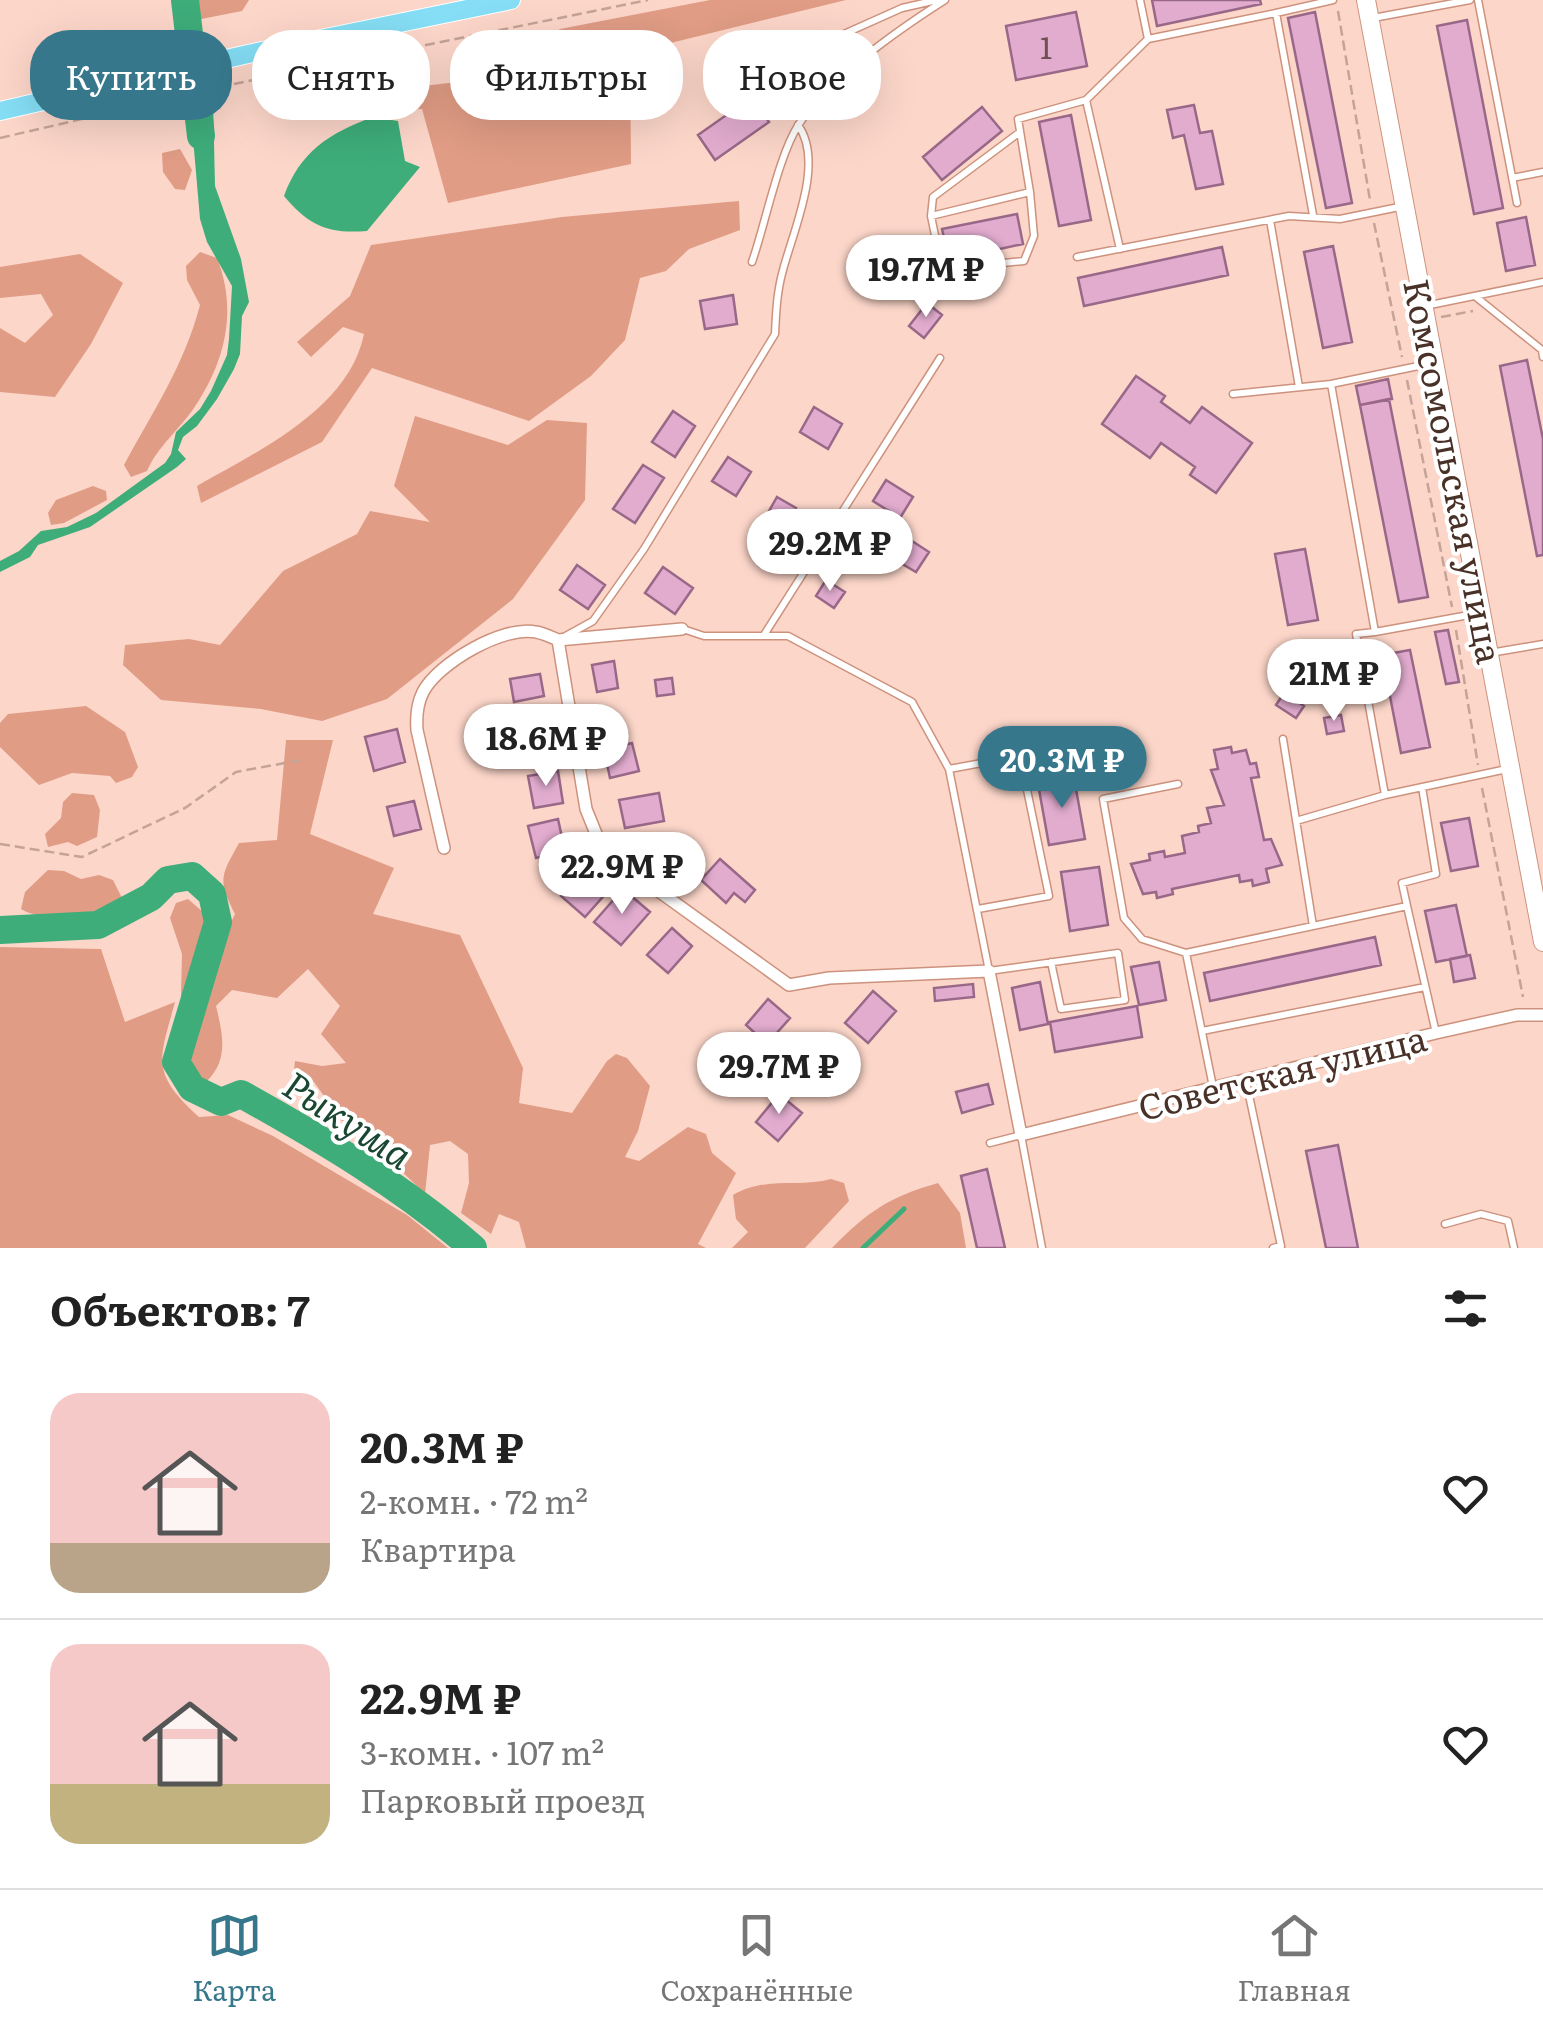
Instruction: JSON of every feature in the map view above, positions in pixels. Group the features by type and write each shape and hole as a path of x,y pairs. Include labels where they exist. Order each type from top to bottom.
{"main road":[{"path":"0,111 248,54 511,0"},
{"name":"Комсомольская улица","path":"1368,9 1543,942"}],"street":[{"path":"444,848 416,714 424,690 450,664 494,636 534,631 558,640 682,628"},
{"path":"558,640 586,809 603,851 789,985 828,978 989,971 1021,1135"},
{"name":"Советская улица","path":"1021,1135 1436,1033 1517,1016 1543,1015"}],"lane":[{"path":"853,30 902,8 937,0"},
{"path":"752,262 798,125 833,86 909,23 946,0"},
{"path":"1140,0 1148,40"},
{"path":"1020,132 933,198 931,216 942,269 1024,260 1034,236 1030,192 1018,119 1086,100 1148,40 1335,0"},
{"path":"1368,9 1470,0"},
{"path":"1478,0 1517,203"},
{"path":"1276,13 1313,216"},
{"path":"1086,100 1120,249"},
{"path":"558,640 593,620 614,592 775,334 778,296 800,223 808,165 806,134 798,125"},
{"path":"1512,178 1543,172"},
{"path":"931,216 1030,192"},
{"path":"1077,257 1270,220 1313,216 1340,219 1405,206"},
{"path":"1270,220 1299,388"},
{"path":"1424,306 1543,282"},
{"path":"1476,296 1542,350 1543,357"},
{"path":"764,636 940,358"},
{"path":"1233,394 1331,384 1434,363"},
{"path":"1331,384 1375,632"},
{"path":"1385,795 1356,634 1481,612"},
{"path":"682,628 704,636 788,636 912,702 950,769 989,971 1051,962 1118,953 1125,1000 1061,1009 1051,962"},
{"path":"1489,654 1543,644"},
{"path":"1283,739 1313,926"},
{"path":"950,769 1020,756 1049,896 978,909"},
{"path":"1296,822 1385,795 1510,768"},
{"path":"1178,784 1103,799 1124,918 1142,939 1186,953 1406,906"},
{"path":"1422,787 1436,874 1402,882 1436,1033"},
{"path":"1186,953 1214,1088"},
{"path":"1202,1030 1425,987"},
{"path":"1246,1081 1281,1246 1272,1248"},
{"path":"990,1143 1021,1135 1042,1248"},
{"path":"1445,1224 1482,1214 1508,1221 1514,1248"}],"path":[{"path":"0,138 234,84 648,0"},
{"path":"1335,0 1372,212 1454,617 1522,998"},
{"path":"0,844 82,857 185,808 236,772 301,760"}],"shaded area":[{"path":"189,0 249,0 242,11 191,21"},
{"path":"710,0 846,0 724,30 703,30 703,35 683,40 683,30 560,29"},
{"path":"450,83 450,120 631,120 631,164 448,203 425,120 430,120 430,85"},
{"path":"191,120 213,120 215,186 241,259 249,302 242,316 240,354 234,369 197,426 183,437 178,450 186,459 90,527 38,545 30,557 0,572 0,561 19,551 41,531 67,527 96,513 165,463 176,432 200,409 211,391 227,355 232,286 207,242 200,219"},
{"path":"366,120 398,121 405,161 420,167 367,231 320,226 302,215 284,196 298,167 318,146"},
{"path":"180,149 192,170 185,190 175,189 163,172 162,153"},
{"path":"739,201 740,230 689,249 666,271 640,278 625,340 591,376 529,421 372,368 322,442 201,503 197,486 298,425 340,384 355,361 364,334 343,327 311,357 297,342 350,296 371,245 562,217"},
{"path":"200,252 217,258 227,297 220,354 194,408 147,471 131,477 124,465 167,388 200,305 187,280 186,266"},
{"path":"80,254 123,283 91,344 55,397 0,392 0,328 25,343 53,315 41,294 0,298 0,267"},
{"path":"415,416 508,445 547,420 587,423 585,500 513,599 387,699 322,721 261,709 161,700 123,665 125,645 189,639 220,645 283,571 357,534 370,511 430,522 394,486"},
{"path":"93,486 106,491 107,500 64,523 51,525 48,513 56,500"},
{"path":"86,706 125,732 138,767 132,777 116,783 110,776 72,773 39,785 0,747 0,723 8,714"},
{"path":"286,740 333,740 310,834 394,868 373,914 460,935 523,1068 519,1103 572,1113 607,1061 616,1054 627,1058 650,1086 638,1131 625,1157 639,1161 688,1127 706,1134 712,1153 736,1173 698,1244 706,1248 526,1248 519,1222 499,1214 491,1234 461,1213 469,1183 468,1154 450,1141 430,1145 425,1194 373,1143 341,1120 314,1082 294,1070 295,1061 322,1066 346,1063 321,1034 340,1006 308,969 277,998 232,990 216,1006 222,1037 218,1065 206,1082 193,1070 190,1054 219,947 235,914 224,885 225,871 239,843 277,840"},
{"path":"72,793 94,795 100,810 97,837 77,846 68,842 48,847 45,834 61,818 63,802"},
{"path":"48,870 64,871 81,879 99,875 113,880 122,898 100,910 72,916 44,916 21,909 25,892"},
{"path":"188,899 203,912 206,938 191,992 181,996 182,954 170,918 176,903"},
{"path":"0,947 101,949 125,1022 175,1002 163,1065 172,1088 199,1117 228,1115 273,1136 407,1215 448,1248 0,1248"},
{"path":"831,1179 844,1183 849,1201 805,1248 732,1248 748,1232 736,1219 733,1195 757,1186"},
{"path":"938,1183 960,1213 966,1248 832,1248 880,1207"}],"building":[{"path":"1152,0 1260,0 1261,4 1157,26"},
{"path":"1076,12 1087,66 1016,80 1006,26"},
{"path":"1315,12 1352,203 1326,208 1288,18"},
{"path":"1467,20 1503,208 1474,214 1437,26"},
{"path":"1194,105 1200,133 1212,131 1223,184 1196,189 1184,135 1173,138 1167,110"},
{"path":"982,107 1002,131 942,180 923,157"},
{"path":"1071,115 1091,220 1059,226 1039,122"},
{"path":"719,120 769,122 715,160 698,135"},
{"path":"1017,214 1023,244 949,260 942,229"},
{"path":"1526,217 1535,265 1506,271 1497,223"},
{"path":"1333,246 1352,342 1323,348 1304,252"},
{"path":"1222,247 1228,275 1084,306 1078,278"},
{"path":"733,295 737,324 705,329 700,301"},
{"path":"927,303 942,315 924,338 909,326"},
{"path":"1527,360 1543,439 1543,555 1537,556 1500,366"},
{"path":"1136,376 1165,396 1161,402 1190,423 1202,407 1252,443 1216,493 1190,475 1195,467 1161,443 1150,458 1102,424"},
{"path":"1388,379 1392,399 1360,405 1356,386"},
{"path":"1389,399 1428,597 1399,602 1360,405"},
{"path":"814,407 842,424 828,449 800,432"},
{"path":"673,411 695,426 675,457 652,442"},
{"path":"728,457 751,472 736,496 712,481"},
{"path":"643,465 664,478 635,523 613,509"},
{"path":"886,480 913,497 900,518 873,501"},
{"path":"777,497 796,508 784,529 765,518"},
{"path":"912,541 929,552 916,572 899,562"},
{"path":"1305,549 1318,620 1288,625 1275,554"},
{"path":"577,565 605,585 588,609 560,590"},
{"path":"663,567 693,588 675,614 645,593"},
{"path":"826,580 845,592 834,608 816,596"},
{"path":"1448,630 1459,682 1446,684 1435,632"},
{"path":"1410,650 1430,747 1401,753 1382,655"},
{"path":"614,661 618,688 597,692 592,665"},
{"path":"540,674 544,696 514,702 510,679"},
{"path":"672,678 674,694 657,696 655,680"},
{"path":"1284,693 1304,706 1296,718 1276,705"},
{"path":"546,714 550,746 525,750 521,718"},
{"path":"1341,715 1344,731 1327,734 1324,718"},
{"path":"397,729 405,762 374,771 365,737"},
{"path":"1066,733 1074,778 1038,784 1030,740"},
{"path":"632,743 639,771 610,778 604,750"},
{"path":"1231,747 1232,753 1246,750 1250,764 1256,763 1259,777 1251,778 1264,840 1271,839 1282,865 1266,869 1269,882 1253,886 1252,880 1240,882 1239,875 1172,889 1173,894 1157,898 1156,892 1143,894 1131,864 1150,860 1149,854 1164,851 1165,857 1185,853 1182,836 1199,832 1198,826 1211,823 1207,808 1224,805 1211,770 1218,769 1214,750"},
{"path":"558,771 563,803 534,808 528,776"},
{"path":"1074,778 1085,839 1049,845 1038,784"},
{"path":"659,793 664,821 625,828 619,800"},
{"path":"414,801 421,829 394,836 387,807"},
{"path":"1469,818 1478,866 1451,871 1441,823"},
{"path":"558,819 565,851 536,858 528,826"},
{"path":"720,859 755,890 745,902 734,893 726,903 701,880"},
{"path":"1099,867 1108,925 1070,931 1061,872"},
{"path":"585,870 608,891 585,917 561,896"},
{"path":"623,889 650,912 621,945 594,922"},
{"path":"1456,905 1467,956 1436,962 1425,911"},
{"path":"672,928 692,946 668,973 647,955"},
{"path":"1375,937 1381,965 1210,1001 1204,973"},
{"path":"1470,955 1475,978 1454,982 1450,959"},
{"path":"1159,962 1166,1000 1139,1005 1131,967"},
{"path":"1040,982 1048,1024 1020,1030 1012,988"},
{"path":"973,984 974,997 935,1001 934,988"},
{"path":"873,991 896,1011 868,1043 845,1023"},
{"path":"768,999 790,1018 767,1044 746,1025"},
{"path":"1137,1006 1142,1037 1055,1052 1050,1022"},
{"path":"826,1043 847,1062 821,1091 800,1072"},
{"path":"988,1084 993,1104 962,1113 956,1092"},
{"path":"779,1094 802,1113 778,1141 756,1122"},
{"path":"1338,1145 1358,1248 1326,1248 1306,1151"},
{"path":"987,1169 1005,1248 977,1248 961,1176"}],"waterway":[{"name":"Рыкуша","path":"185,0 201,136"},
{"name":"Рыкуша","path":"0,930 98,925 151,897 168,880 192,876 212,894 218,922 176,1062 192,1088 221,1102 241,1094 271,1111 390,1184 473,1248"},
{"path":"863,1248 904,1209"}]}
